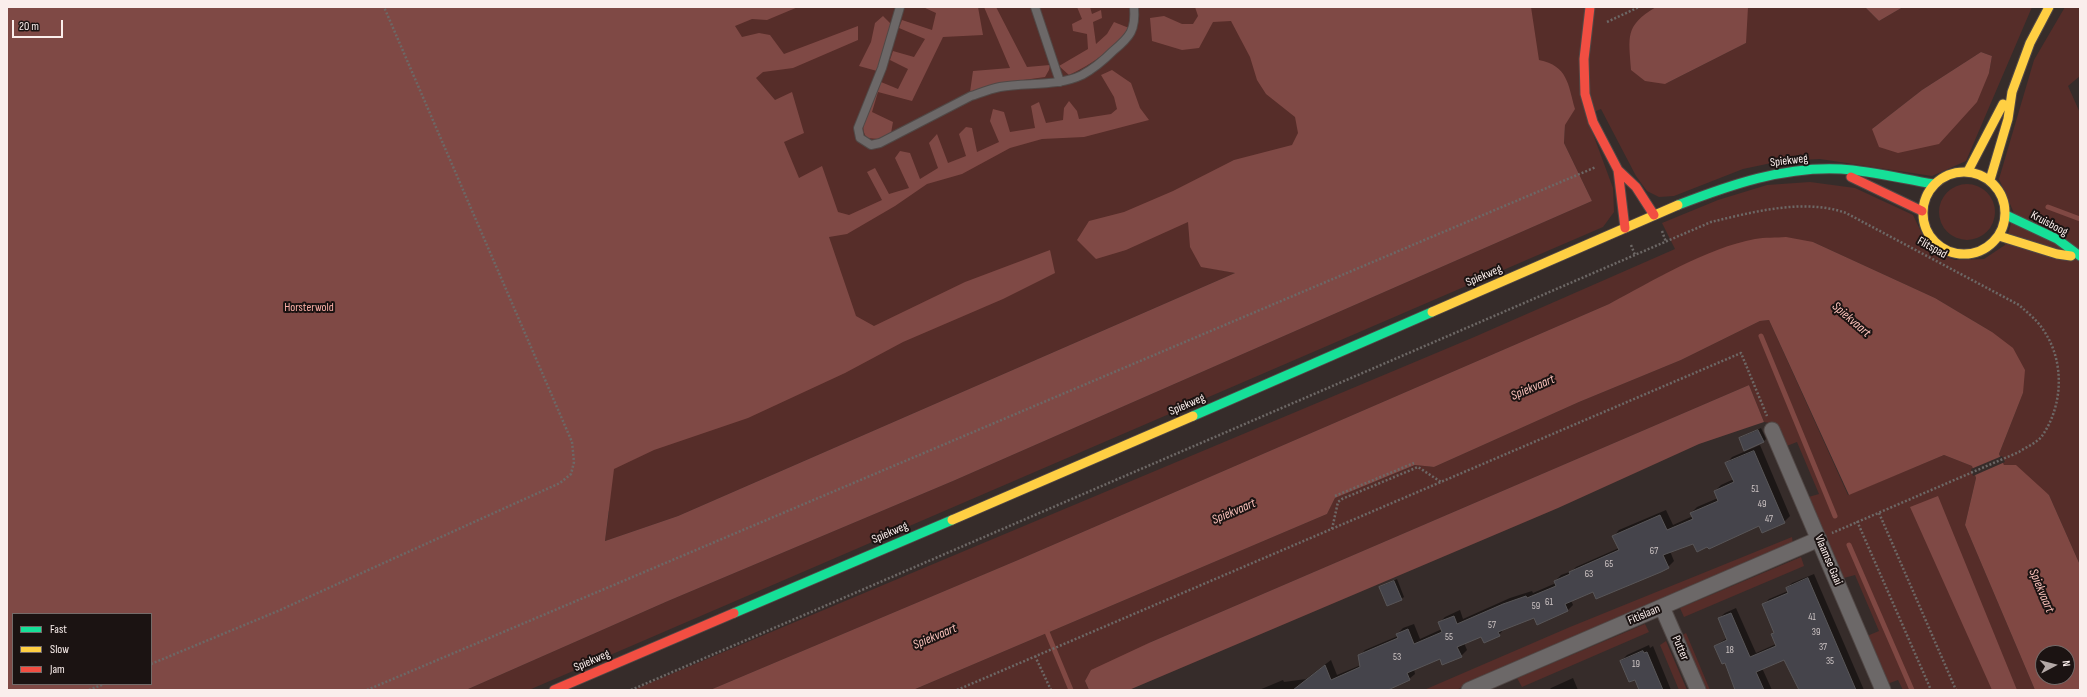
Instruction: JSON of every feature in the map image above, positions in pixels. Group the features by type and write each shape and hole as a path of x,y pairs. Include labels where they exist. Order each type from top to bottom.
{"main road":[{"path":"1590,7 1584,59 1585,94 1593,122 1618,170 1636,187 1654,215"},
{"path":"1990,180 2008,119 2012,92 2030,43 2049,7"},
{"path":"1968,171 1997,114 2012,92"},
{"path":"1618,170 1624,228"},
{"name":"Spiekweg","path":"554,690 1040,482 1654,215 1735,184 1758,177 1810,170 1870,172 1934,184"},
{"name":"Spiekweg","path":"1836,171 1922,211"},
{"path":"1968,171 1980,174 1990,180 2002,196 2006,215 2004,226 1999,236 1990,246 1978,252 1964,255 1951,253 1939,246 1930,236 1924,224 1922,211 1928,192 1934,184 1955,172 1968,171"},
{"name":"Kruisboog","path":"2006,215 2057,240 2080,257"},
{"name":"Kruisboog","path":"1999,236 2057,254 2080,257"}],"street":[{"name":"Vlaamse Gaai","path":"1772,430 1883,690"},
{"name":"Fitislaan","path":"1469,690 1502,684 1662,607 1819,539"},
{"name":"Putter","path":"1662,607 1698,690"}],"lane":[{"path":"900,7 882,68 860,119 858,128 860,138 865,143 871,145 880,143 971,96 986,91 1000,87 1060,82 1081,76 1104,60 1132,33 1135,19 1134,7"},
{"path":"1036,7 1060,82"}],"path":[{"path":"152,664 278,611 560,483 572,474 574,462 572,442 384,7"},
{"path":"1588,28 1611,21 1639,7"},
{"path":"367,690 1613,160"},
{"name":"Flitspad","path":"630,690 1711,222 1746,213 1785,208 1830,207 1846,213 2019,305 2033,317 2044,331 2052,346 2058,365 2059,384 2054,414 2041,437 2019,452 1819,539"},
{"path":"957,690 1741,353 1772,430"},
{"path":"1335,496 1414,463"},
{"path":"1332,529 1338,502 1342,499 1418,467 1442,482"},
{"path":"1879,513 1956,690"},
{"path":"1858,521 1931,690"},
{"path":"1036,656 1051,690"},
{"path":"90,690 102,685"}],"green space":[{"name":"Horsterwold","path":"7,7 1865,7 1879,21 1903,7 2032,7 1966,161 1932,176 1820,159 1781,161 1743,169 1674,196 1659,197 1647,191 1636,176 1601,109 1586,115 1613,188 1614,212 1603,227 529,690 466,690 668,601 953,481 1592,201 1564,143 1565,125 1210,268 1235,273 678,516 605,541 609,511 168,690 7,690","holes":["1746,33 1746,43 1665,84","1981,52 1992,56 1989,73 1872,129 1922,90"]},
{"name":"Horsterwold","path":"7,7 798,7 767,20 752,19 735,26 742,37 759,33 770,35 784,54 858,26 858,40 793,68 763,72 756,78 775,100 792,92 804,133 784,142 799,178 822,166 838,212 849,215 882,200 867,172 875,168 889,194 909,188 895,158 900,151 910,153 920,179 938,168 929,143 937,134 948,163 966,156 959,134 966,127 972,128 977,152 999,142 990,121 993,109 1004,112 1010,132 1035,128 1031,106 1039,102 1046,123 1063,120 1064,108 1069,101 1077,111 1079,119 1111,114 1117,109 1114,97 1101,75 1112,70 1131,83 1140,108 1149,120 1084,137 1042,139 1010,148 962,174 927,184 895,206 847,234 829,237 856,316 874,326 965,282 1050,250 1055,273 1003,299 903,342 845,373 748,418 654,450 614,469 605,541 678,516 1235,273 1201,267 1190,247 1188,222 1126,250 1096,259 1077,240 1089,221 1124,212 1173,191 1234,160 1292,145 1298,133 1295,117 1266,94 1257,80 1250,57 1231,21 1213,22 1199,48 1182,50 1152,41 1150,18 1164,16 1182,24 1193,24 1198,16 1195,7 1531,7 1539,60 1556,67 1565,77 1568,84 1575,109 1565,125 1564,143 1592,201 953,481 668,601 466,690 7,690"},
{"path":"923,7 978,7 983,35 943,37 912,101 878,92 872,112 893,122 891,133 878,139 867,138 863,125 865,117 881,82 898,89 908,69 890,60 893,51 914,57 925,39 899,28 902,20 932,30 936,13"},
{"path":"984,7 996,7 1027,67 1050,65 1045,77 995,84 970,92 973,71 1010,68"},
{"path":"1077,7 1090,7 1092,14 1101,10 1102,18 1093,22 1096,44 1107,34 1114,22 1129,28 1110,49 1086,66 1069,75 1059,66 1088,49 1087,34 1073,31 1072,24 1082,19"},
{"path":"1656,7 1748,7 1746,43 1665,84 1645,81 1631,70 1631,33 1638,20"},
{"path":"1865,7 1903,7 1879,21"},
{"path":"2065,7 2080,7 2080,76 2068,86 2080,113 2080,565 2049,495 2004,465 1999,454 2023,393 1992,332 1935,298 1813,242 1663,275 1609,304 1018,560 710,690 633,690 1472,338 1675,249 1662,223 1718,200 1767,185 1810,182 1855,188 1913,215 1928,246 1936,253 1955,260 1984,259 2005,245 2014,213 1999,179 2034,60"},
{"path":"883,16 892,25 877,71 859,66 871,42 875,23"},
{"path":"1981,52 1992,56 1989,73 1977,102 1939,144 1898,153 1879,147 1872,129 1922,90"},
{"path":"1961,184 1973,184 1983,188 1991,196 1995,206 1995,218 1991,228 1983,236 1973,240 1961,240 1951,236 1943,228 1939,218 1939,206 1943,196 1951,188"},
{"path":"1769,320 1848,495 1944,455 1972,466 1976,478 1965,525 2035,690 1903,690 1898,680 1887,684 1867,636 1879,631 1855,575 1840,579 1805,498 1819,494 1797,442 1784,447 1775,424 1764,422 1749,385 1151,642 1085,681 1089,690 913,690 1327,514 1335,498 1416,465 1434,467 1579,402 1681,360 1760,321"},
{"path":"1749,385 1764,422 1699,444 1558,508 1129,690 1089,690 1085,681 1091,670 1151,642"},
{"path":"1938,496 2017,690 1992,690 1910,507"},
{"path":"1792,537 1793,544 1456,690 1424,690 1570,627"},
{"path":"1801,557 1804,566 1684,617 1680,608"},
{"path":"1645,624 1649,632 1522,687 1517,678"},
{"path":"1686,633 1710,690 1702,690 1679,637"},
{"path":"1666,641 1687,690 1679,690 1660,645"}],"water":[{"name":"Spiekvaart","path":"1786,237 1813,242 1935,298 1992,332 2013,348 2025,370 2023,393 1999,454 2004,465 2016,465 2049,495 2080,565 2080,690 2035,690 1965,525 1976,478 1972,466 1944,455 1849,495 1769,320 1760,321 1681,360 1579,402 1434,467 1415,465 1335,498 1327,514 913,690 710,690 1018,560 1609,304 1699,257 1737,243 1759,238"}],"pier":[{"path":"2002,456 2005,462 1973,476 1971,469"}],"building":[{"path":"1758,430 1764,442 1744,451 1739,438"},
{"path":"1754,451 1785,523 1762,533 1759,526 1709,549 1707,547 1697,552 1693,544 1663,555 1669,568 1661,572 1596,599 1593,592 1565,604 1568,611 1537,625 1534,618 1498,632 1500,636 1484,643 1481,637 1457,647 1462,657 1442,665 1440,659 1407,673 1410,680 1388,690 1293,690 1325,665 1331,680 1360,667 1358,655 1398,638 1396,634 1408,629 1414,644 1442,632 1438,622 1454,616 1457,624 1503,604 1526,596 1527,598 1556,586 1554,581 1570,574 1569,572 1619,550 1612,536 1660,515 1667,530 1693,519 1690,513 1718,501 1714,491 1734,482 1725,463"},
{"path":"1808,578 1856,690 1799,690 1784,660 1756,672 1764,690 1735,690 1725,663 1722,664 1714,646 1727,640 1718,618 1731,613 1750,657 1776,646 1771,634 1774,633 1762,604 1788,593 1786,588"},
{"path":"1394,581 1402,600 1387,606 1379,587"},
{"path":"1643,651 1644,653 1647,652 1663,690 1639,690 1635,680 1629,682 1620,661"}],"waterway":[{"path":"2048,207 2080,219"},
{"path":"1761,336 1835,516"},
{"path":"1849,545 1912,690"},
{"path":"1047,632 1071,690"}],"traffic: fast":[{"path":"1678,205 1758,178 1820,169 1841,169 1876,173 1934,184"},
{"path":"2006,215 2057,239 2080,256"},
{"path":"1193,416 1432,312"},
{"path":"734,613 952,520"}],"traffic: slow":[{"path":"1990,180 2008,119 2012,92 2030,43 2049,7"},
{"path":"1968,171 2003,104"},
{"path":"1956,172 1972,172 1987,179 1998,190 2005,205 2005,213 2005,221 2002,229 1993,242 1980,251 1972,254 1956,254 1941,247 1930,236 1923,221 1923,205 1930,190 1941,179 1956,172"},
{"path":"1432,312 1678,205"},
{"path":"1999,236 2057,254 2071,256"},
{"path":"952,520 1193,416"}],"traffic: jam":[{"path":"1590,7 1584,59 1585,94 1593,122 1618,170 1636,187 1654,215"},
{"path":"1618,170 1625,228"},
{"path":"1851,177 1922,211"},
{"path":"554,690 734,613"}]}
